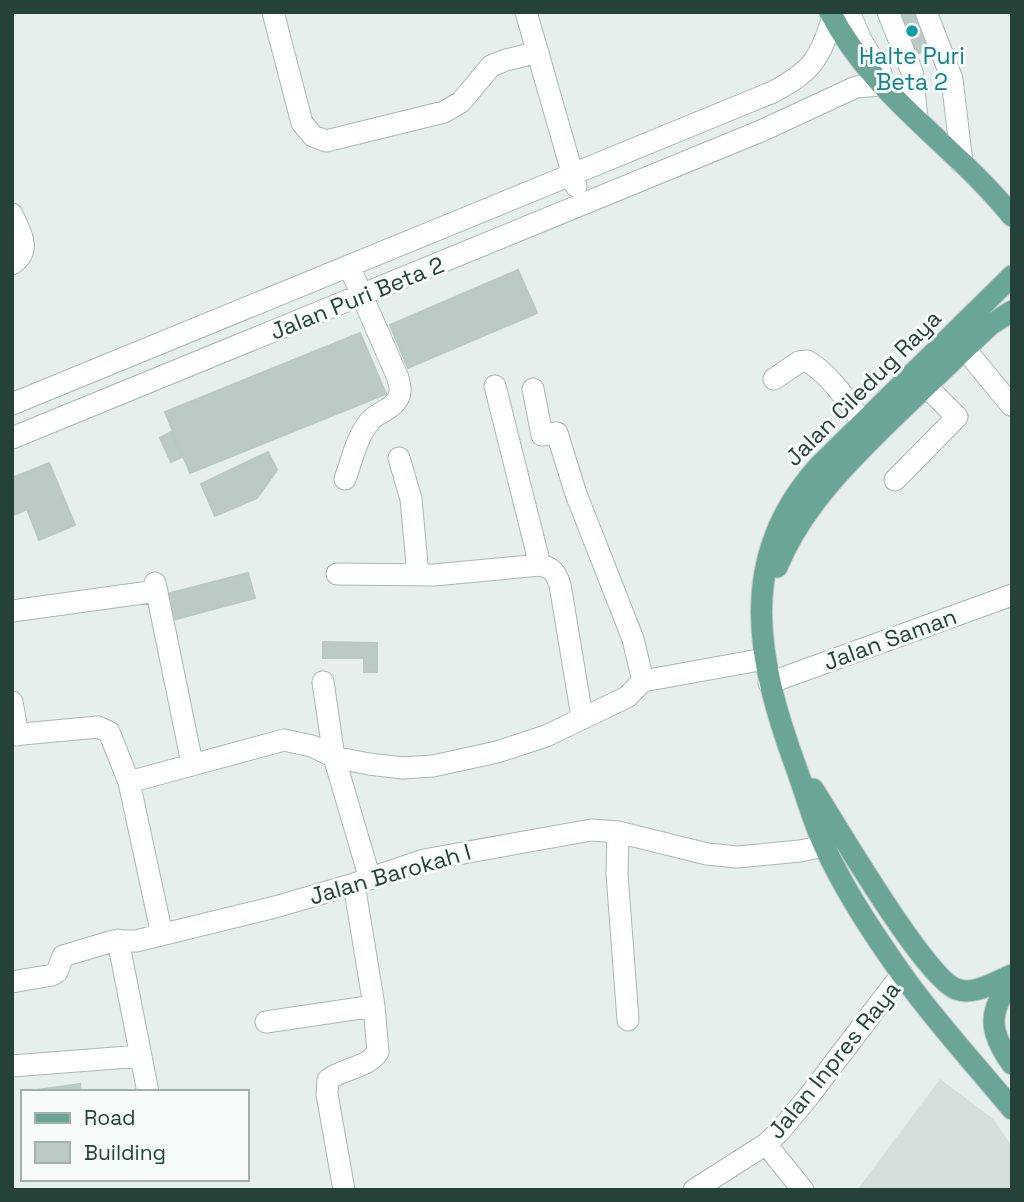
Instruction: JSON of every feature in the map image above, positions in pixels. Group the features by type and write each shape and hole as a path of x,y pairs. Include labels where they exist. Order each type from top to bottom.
{"main road":[{"path":"838,14 858,58 1012,216"},
{"name":"Jalan Ciledug Raya","path":"1012,276 811,475 794,497 782,520 766,567 761,615 764,659 769,683 824,846 858,906 902,974 1012,1109"},
{"path":"761,615 779,562 803,518 859,452 990,325 1012,311"},
{"path":"790,751 864,869 940,978 957,989 969,990 983,988 1012,977"},
{"path":"1012,977 997,1002 993,1024 996,1040 1012,1064"}],"street":[{"path":"273,12 302,123 313,136 326,141 443,112 461,103 491,66 538,52"},
{"path":"526,12 581,205"},
{"path":"888,12 912,72 917,118"},
{"path":"926,12 952,79 962,163"},
{"name":"Jalan Puri Beta 2","path":"12,404 773,92 812,67 838,14"},
{"name":"Jalan Puri Beta 2","path":"12,438 581,205 856,87 889,92"},
{"path":"773,92 788,118"},
{"path":"684,128 700,155"},
{"path":"12,214 24,243 21,257 12,264"},
{"path":"442,228 455,257"},
{"path":"345,478 369,422 378,413 392,406 399,398 401,388 349,266"},
{"path":"965,349 991,391 1011,405"},
{"path":"774,379 799,362 807,361 814,365 847,401 863,423"},
{"path":"495,386 540,565"},
{"path":"895,480 957,417 926,386"},
{"path":"533,389 542,436 557,433 576,494 633,639 643,681"},
{"path":"399,458 411,499 418,575"},
{"path":"337,574 418,575 540,565 549,567 556,573 560,585 582,717"},
{"path":"12,611 156,587 192,763"},
{"name":"Jalan Saman","path":"769,683 1012,595"},
{"path":"130,782 284,740 312,746 334,757 403,768 433,766 497,752 546,736 627,697 643,681 764,659"},
{"path":"323,682 334,757 362,881 378,1052 374,1058 336,1073 328,1080 327,1094 344,1190"},
{"path":"12,702 15,735 98,727 109,732 130,782 162,934"},
{"name":"Jalan Barokah I","path":"12,982 52,975 57,972 63,956 118,940 136,941 275,907 424,860 481,848 591,831 618,832 707,854 737,857 824,846"},
{"path":"618,832 617,874 628,1020"},
{"path":"118,940 148,1090"},
{"name":"Jalan Inpres Raya","path":"694,1190 720,1183 766,1144 809,1096 902,974"},
{"path":"266,1022 374,1006"},
{"path":"12,1066 141,1056"},
{"path":"766,1144 803,1190"}],"shaded area":[{"path":"940,1079 992,1118 1012,1146 1012,1190 857,1190"}],"building":[{"name":"Halte Puri Beta 2","path":"894,12 915,12 929,49 912,56"},
{"path":"518,270 537,313 408,368 390,325"},
{"path":"360,333 386,394 190,473 165,412"},
{"path":"171,432 182,457 171,462 160,438"},
{"path":"268,452 277,470 257,498 215,516 201,484"},
{"path":"49,463 75,525 39,540 27,509 12,516 12,478"},
{"path":"248,573 255,598 169,621 163,595"},
{"path":"323,642 377,643 377,672 364,672 364,658 323,658"},
{"path":"80,1084 81,1090 37,1090"}],"place":[{"name":"Halte Puri Beta 2","path":"912,31"}]}
